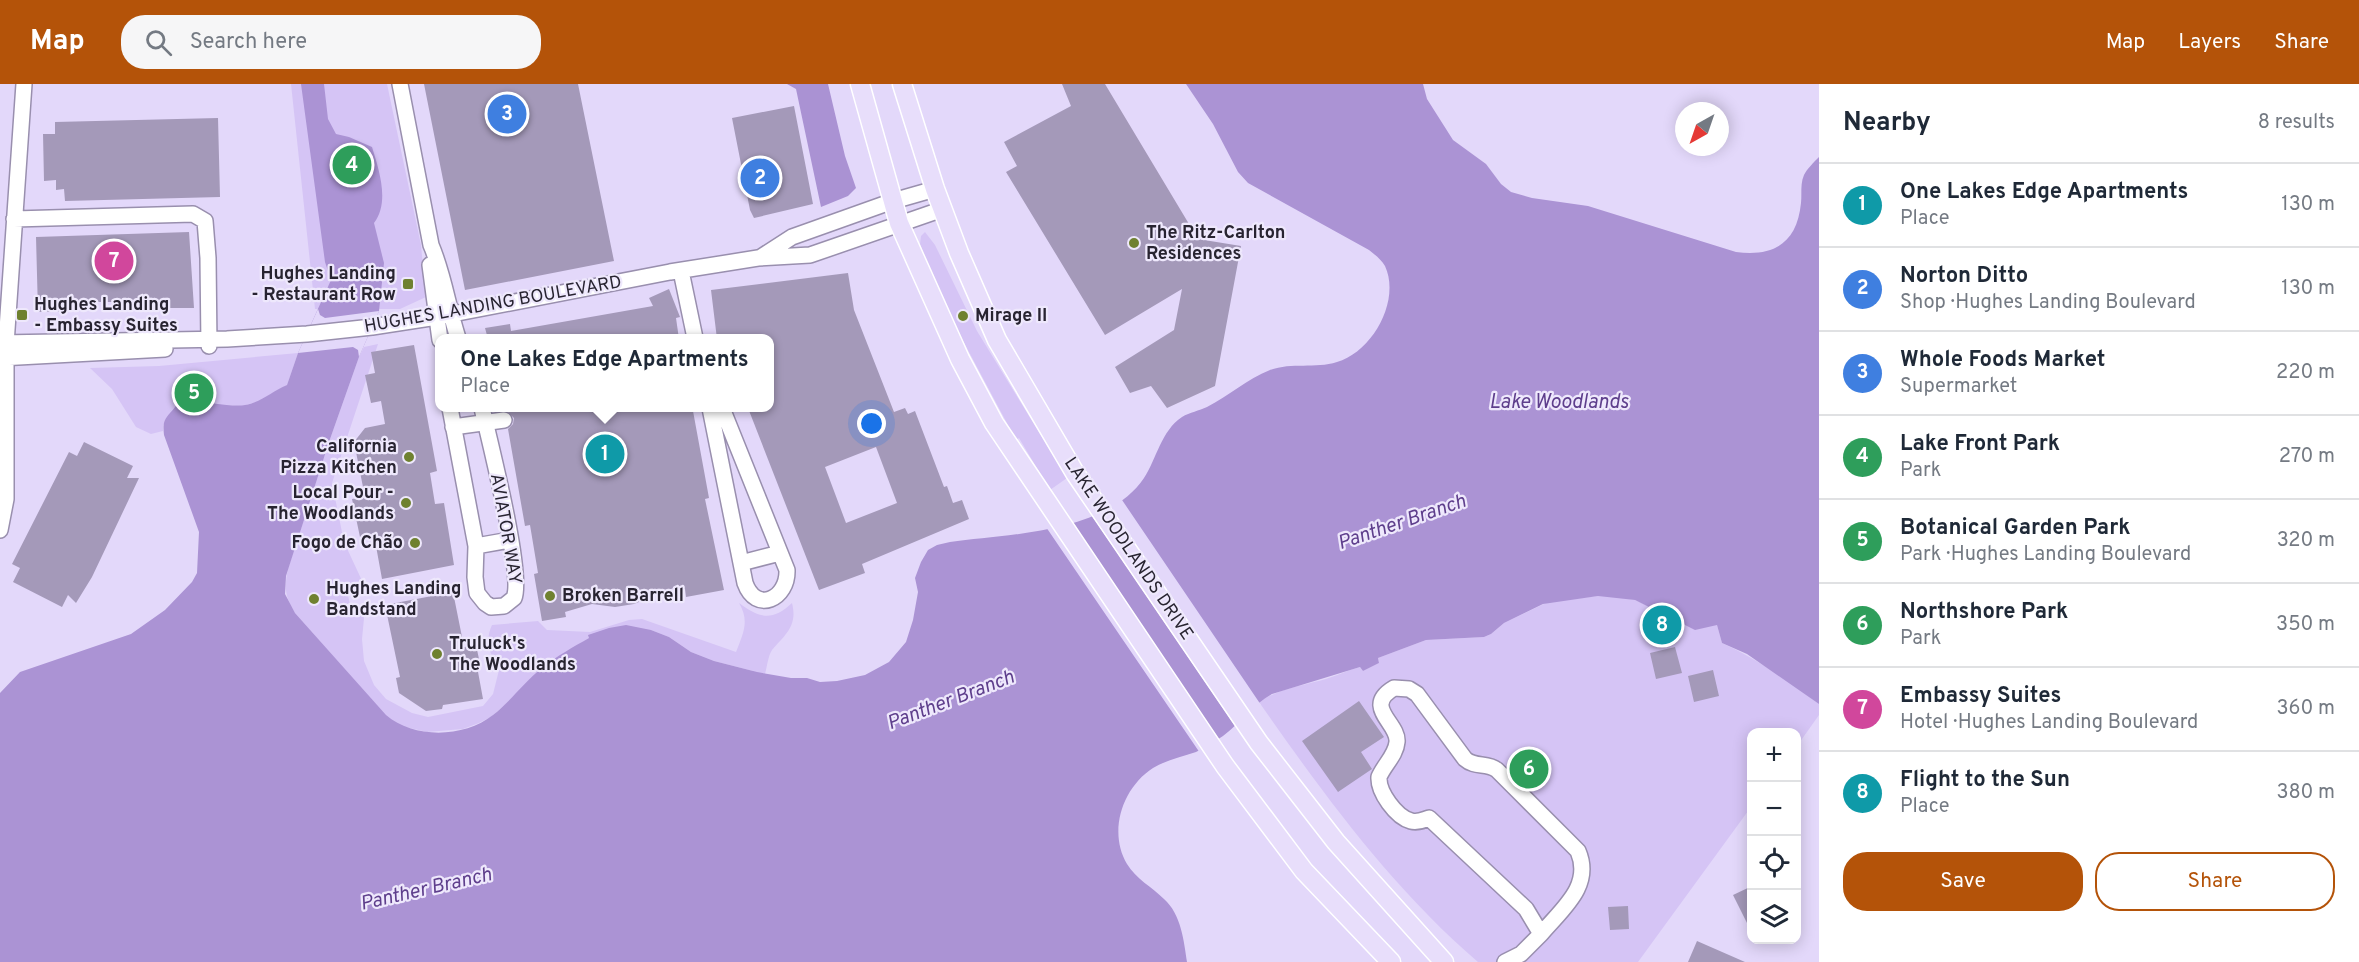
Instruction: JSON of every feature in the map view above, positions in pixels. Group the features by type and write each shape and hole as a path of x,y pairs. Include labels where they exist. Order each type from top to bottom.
{"main road":[{"path":"860,84 899,223 960,359 994,423 1225,766 1304,871 1391,962"},
{"name":"LAKE WOODLANDS DRIVE","path":"902,84 935,189 959,253 997,340 1075,472 1259,743 1336,842 1444,962"}],"street":[{"path":"0,530 6,499 3,351 24,84"},
{"path":"400,84 431,245 439,265 444,316 441,334"},
{"name":"HUGHES LANDING BOULEVARD","path":"758,258 792,237 893,201 935,189"},
{"name":"HUGHES LANDING BOULEVARD","path":"3,351 209,342 372,327 444,316 758,258 810,255 943,208"},
{"path":"15,219 193,214 205,221 209,342"},
{"path":"681,272 694,334"},
{"path":"444,316 455,334"},
{"name":"AVIATOR WAY","path":"451,412 476,546 477,593 485,603 498,608 510,603 517,589 510,540 483,415"},
{"path":"711,412 747,590 754,597 764,601 771,599 784,587 787,570 724,412"},
{"path":"453,428 483,415 504,420"},
{"path":"476,546 510,540"},
{"path":"741,564 780,553"},
{"path":"1505,962 1520,958 1541,934 1577,891 1582,881 1582,862 1578,851 1497,770 1487,765 1473,765 1465,759 1417,694 1399,687 1389,690 1384,695 1382,706 1384,715 1397,736 1397,742 1379,777 1382,790 1404,818 1414,822 1430,818 1526,909 1541,934"}],"shaded area":[{"path":"291,84 387,84 421,245 426,297 400,309 315,309"},
{"path":"787,84 828,84 845,156 856,188 848,196 821,207 796,89"},
{"path":"925,232 935,245 977,331 1067,478 1050,490 1019,438 1016,440 954,324 931,275 920,244 921,236"},
{"path":"378,344 332,483 344,542 364,585 347,591 351,609 365,608 362,639 364,661 374,685 386,699 412,713 428,717 483,706 493,694 500,666 490,652 488,642 492,625 538,621 547,630 590,632 629,620 642,619 736,652 745,622 739,603 759,615 766,616 778,613 792,603 792,624 786,635 772,650 765,674 759,673 750,698 753,671 714,661 691,652 669,637 651,630 589,638 538,671 491,717 463,729 427,732 401,726 388,718 295,613 287,597 286,587 288,569 359,357 364,347"},
{"path":"298,353 287,385 257,402 242,406 211,405 190,400 163,425 163,431 151,434 136,427 112,389 90,368 159,366"},
{"path":"1606,595 1635,600 1668,615 1717,625 1722,643 1760,663 1819,704 1819,715 1801,740 1801,728 1747,728 1747,812 1638,962 1478,962 1416,903 1360,839 1259,702 1278,692 1360,667 1363,671 1379,663 1378,658 1426,640 1484,637 1504,623 1548,602"}],"water":[{"name":"Lake Woodlands","path":"301,84 324,84 328,119 336,134 372,147 382,186 381,206 374,223 384,263 379,311 359,357 329,442 286,576 285,594 295,613 386,715 397,723 425,732 439,733 468,728 481,723 500,710 542,668 589,638 588,635 626,625 651,630 669,637 691,652 714,661 757,672 791,678 807,678 820,682 865,675 889,662 906,642 918,592 915,578 928,550 950,542 1055,528 1106,510 1127,496 1144,478 1164,437 1182,417 1207,407 1270,370 1287,366 1329,364 1350,356 1362,348 1380,323 1386,309 1389,280 1385,266 1369,250 1248,183 1238,172 1213,124 1186,84 1423,84 1427,99 1453,140 1486,164 1501,184 1511,192 1532,198 1588,206 1736,252 1762,252 1781,244 1789,237 1799,217 1804,175 1819,157 1819,704 1747,654 1722,643 1717,625 1695,630 1635,600 1598,596 1543,604 1504,623 1484,637 1426,640 1378,658 1379,663 1363,671 1360,667 1272,694 1223,736 1196,752 1153,768 1133,787 1121,812 1119,838 1121,852 1139,879 1170,905 1181,928 1187,962 0,962 0,693 20,672 131,634 165,610 192,582 197,573 199,532 164,435 165,421 177,405 184,401 245,405 287,385 298,353 331,280 325,262"}],"pier":[{"path":"318,309 320,315 325,318 379,311 359,357 358,350 353,347 298,353"},
{"path":"1120,497 1261,705 1237,729 1090,513"},
{"path":"1070,519 1220,741 1200,753 1046,527"}],"building":[{"path":"424,84 578,84 614,261 465,290"},
{"name":"The Ritz-Carlton Residences","path":"1062,84 1105,84 1198,239 1241,246 1215,386 1167,408 1151,386 1130,393 1115,367 1174,330 1182,289 1105,335 1006,172 1017,166 1004,142 1071,106"},
{"path":"794,106 813,204 754,218 750,210 732,118"},
{"path":"218,118 220,197 65,201 64,189 56,190 56,180 44,181 43,134 55,134 55,122"},
{"path":"189,232 194,308 156,308 156,302 77,302 77,311 38,312 36,237"},
{"path":"848,273 854,310 894,412 905,408 908,414 915,411 944,487 947,486 953,503 962,500 969,519 862,564 865,573 819,590 750,412 774,412 774,334 716,334 711,290","holes":["876,447 897,503 846,523 825,467"]},
{"path":"669,289 680,317 676,318 678,334 487,334 485,328 510,324 511,331 653,306 649,298"},
{"path":"414,345 437,471 430,473 435,504 444,503 454,565 382,579 374,535 360,537 352,499 365,497 354,442 365,428 385,424 381,401 371,403 365,375 375,373 371,352"},
{"path":"508,412 693,412 709,498 705,499 724,590 686,597 685,589 677,591 676,587 634,604 615,607 592,604 565,612 566,617 542,621 534,574 538,573 530,525 525,526 508,429 513,424 514,418"},
{"path":"84,442 133,466 127,478 139,478 92,577 76,603 68,595 62,607 13,582 20,568 12,564 69,452 77,456"},
{"name":"Truluck's The Woodlands","path":"453,592 464,647 476,645 479,659 476,661 483,699 443,705 442,709 426,711 399,693 396,678 400,677 385,605"},
{"path":"1675,647 1682,673 1656,679 1650,653"},
{"path":"1713,670 1719,696 1694,702 1688,676"},
{"path":"1359,701 1384,737 1361,752 1372,769 1338,792 1302,741"},
{"path":"1747,888 1747,923 1733,895"},
{"path":"1628,906 1629,929 1610,930 1608,907"},
{"path":"1697,941 1745,962 1688,962"}],"place":[{"name":"Whole Foods Market","path":"507,114"},
{"name":"Lake Front Park","path":"352,165"},
{"name":"Norton Ditto","path":"760,178"},
{"name":"The Ritz-Carlton Residences","path":"1134,243"},
{"name":"Embassy Suites","path":"114,261"},
{"name":"Hughes Landing - Restaurant Row","path":"408,284"},
{"name":"Hughes Landing - Embassy Suites","path":"22,315"},
{"name":"Mirage II","path":"963,316"},
{"name":"Botanical Garden Park","path":"194,393"},
{"name":"One Lakes Edge Apartments","path":"605,454"},
{"name":"California Pizza Kitchen","path":"409,457"},
{"name":"Local Pour - The Woodlands","path":"406,503"},
{"name":"Fogo de Chão","path":"415,543"},
{"name":"Broken Barrell","path":"550,596"},
{"name":"Hughes Landing Bandstand","path":"314,599"},
{"name":"Flight to the Sun","path":"1662,625"},
{"name":"Truluck's The Woodlands","path":"437,654"},
{"name":"Northshore Park","path":"1529,769"}],"water label":[{"name":"Panther Branch","path":"1402,523"},
{"name":"Panther Branch","path":"951,701"},
{"name":"Panther Branch","path":"426,890"}]}
